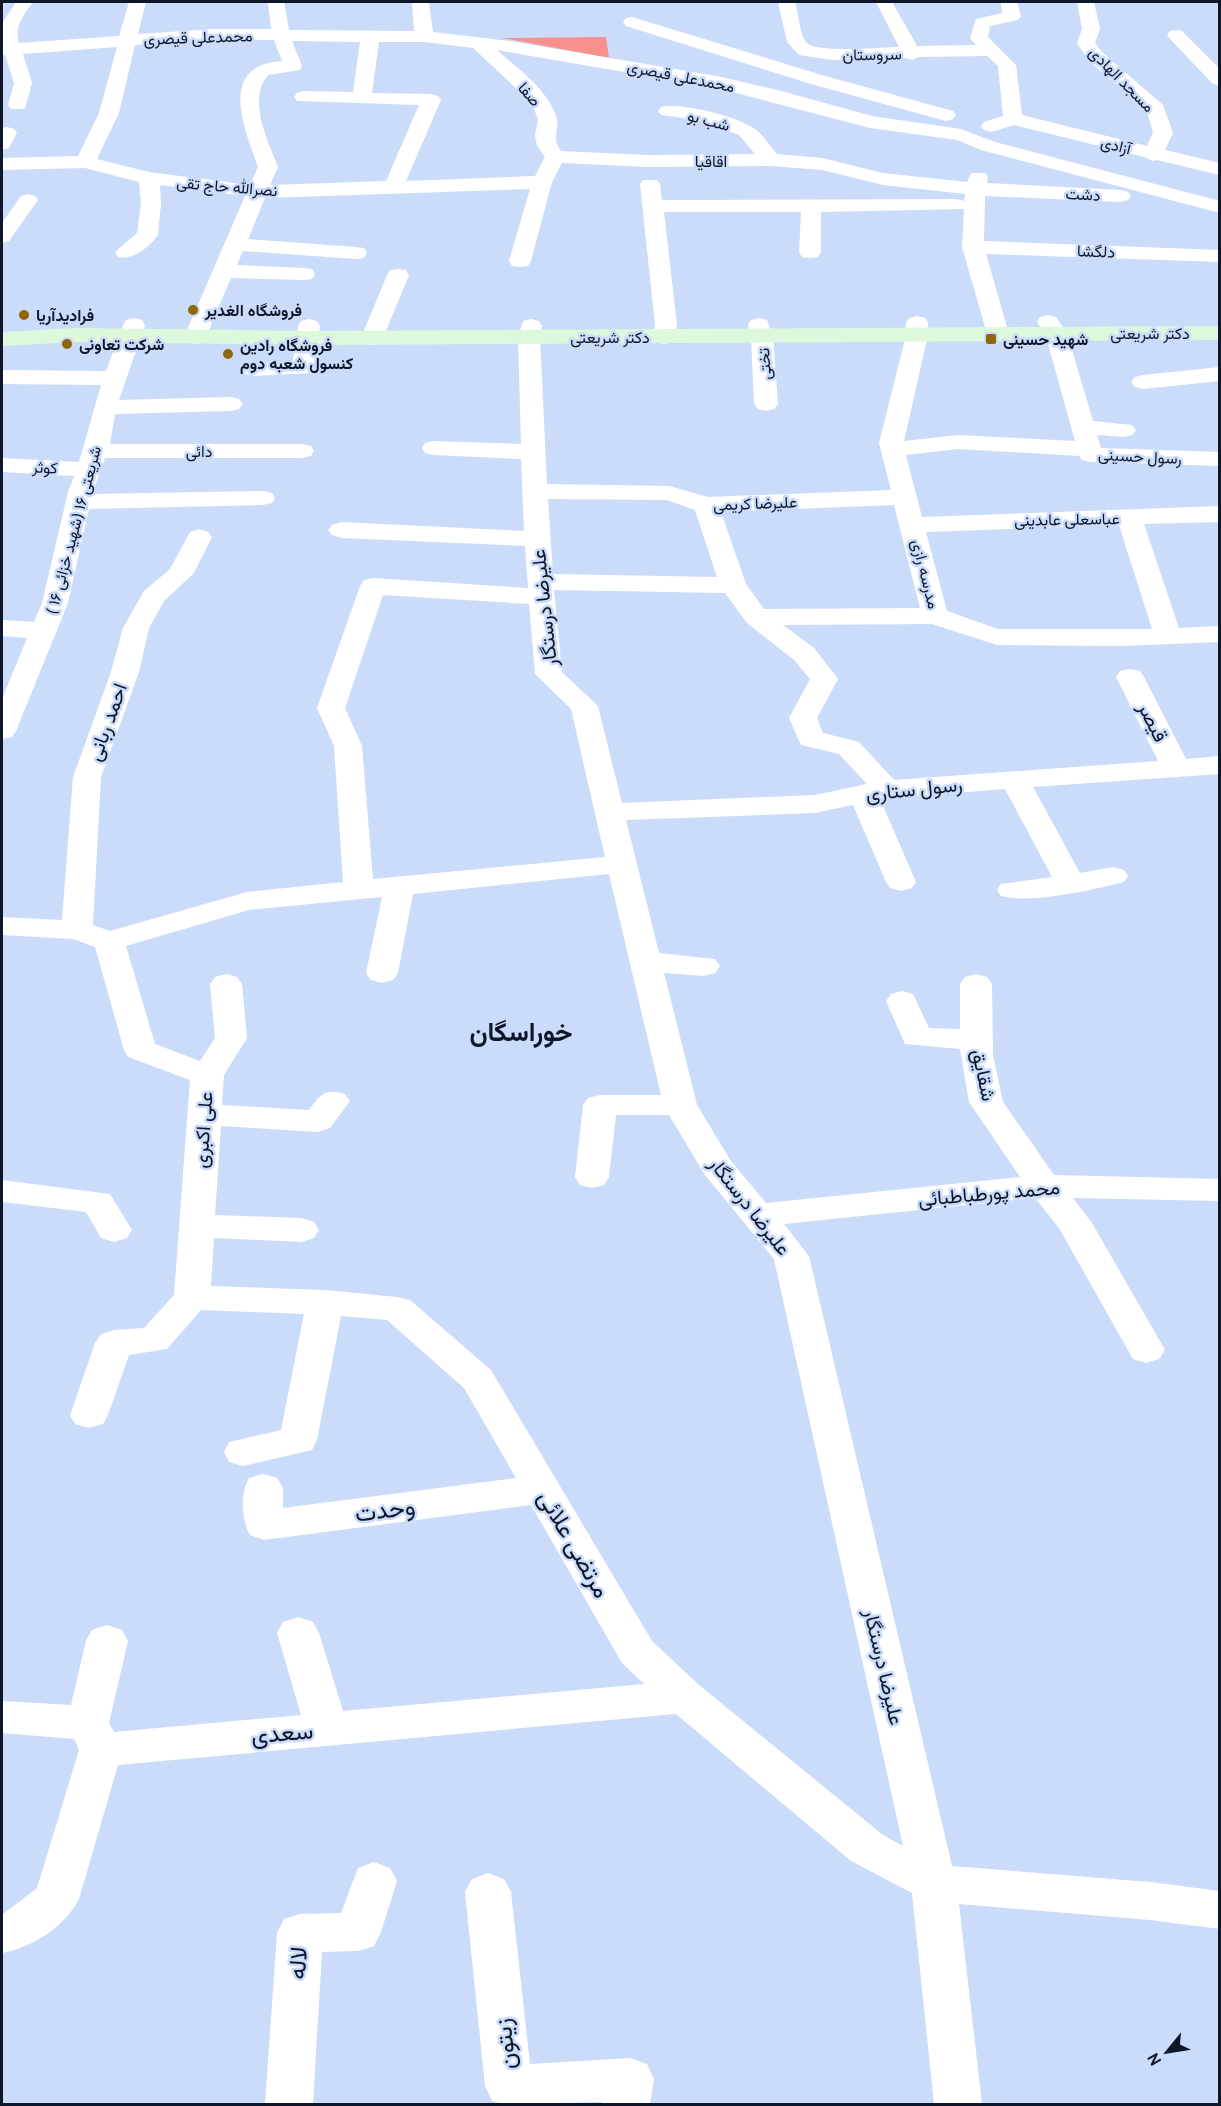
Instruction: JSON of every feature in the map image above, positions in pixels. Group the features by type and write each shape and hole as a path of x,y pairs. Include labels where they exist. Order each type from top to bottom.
{"main road":[{"name":"دکتر شریعتی","path":"1052,328 1220,321"},
{"name":"دکتر شریعتی","path":"2,328 131,331 530,332 1052,328 1220,333"},
{"name":"دکتر شریعتی","path":"2,339 131,331"}],"street":[{"path":"18,105 23,83 6,50 7,33 11,21 24,2"},
{"path":"85,162 110,113 130,60 128,40 137,2"},
{"path":"197,331 268,167 249,108 252,81 263,70 293,66 281,36 276,2"},
{"path":"421,2 424,37"},
{"path":"613,84 633,66 632,2"},
{"name":"سروستان","path":"787,2 796,42 805,51 832,54 912,54 993,50"},
{"path":"884,2 912,54"},
{"path":"996,328 973,247 974,197 988,137 1012,119 1007,65 979,38 982,23 1012,16 1009,2"},
{"name":"مسجد الهادی","path":"1086,2 1091,29 1086,43 1095,56 1156,109 1163,133 1153,155"},
{"path":"632,22 818,80 988,137"},
{"name":"محمدعلی قیصری","path":"6,50 214,34 424,37 479,43 633,66 778,96 870,122 988,137 1220,207"},
{"path":"1176,35 1220,80"},
{"path":"362,97 370,38"},
{"name":"صفا","path":"479,43 541,101 548,120 545,135 547,146 555,158"},
{"path":"304,97 431,100 393,188"},
{"name":"شب بو","path":"668,111 701,115 746,131 771,160"},
{"name":"آزادی","path":"1012,119 1153,155 1220,169"},
{"path":"520,261 542,182 555,158"},
{"name":"اقاقیا","path":"555,158 648,161 771,160 822,164 974,197"},
{"path":"648,161 665,331"},
{"name":"نصرالله حاج تقی","path":"3,168 85,162 149,178 259,192 542,182"},
{"path":"126,252 147,235 151,203 149,178"},
{"path":"653,206 811,206 974,197"},
{"name":"دشت","path":"974,197 1192,200"},
{"path":"2,237 28,200"},
{"path":"810,252 811,206"},
{"path":"317,250 332,234"},
{"path":"236,244 356,253"},
{"name":"دلگشا","path":"973,247 1220,256"},
{"path":"224,271 304,274"},
{"path":"374,332 398,275"},
{"name":"رسول حسینی","path":"1052,328 1091,455 1220,459"},
{"name":"مدرسه رازی","path":"917,329 891,443 914,525 935,616 997,637 1220,634"},
{"name":"شریعتی ۱۶ (شهید خزائی ۱۶ )","path":"2,731 55,603 78,502 92,460 105,407 131,331"},
{"name":"تختی","path":"760,331 766,404"},
{"path":"254,369 303,368 308,332"},
{"name":"علیرضا درستگار","path":"530,332 534,492 549,674 584,706 680,1106 717,1167 791,1256 934,1884 958,2104"},
{"path":"1143,382 1220,374"},
{"path":"2,377 116,378"},
{"path":"105,407 231,404"},
{"path":"436,422 433,456 532,452"},
{"path":"893,449 958,442 1085,438 1124,430"},
{"name":"دائی","path":"92,460 302,451"},
{"name":"کوثر","path":"2,465 92,460"},
{"name":"علیرضا کریمی","path":"534,492 669,493 705,505 906,497"},
{"path":"78,502 263,498"},
{"path":"705,505 733,585 756,617 804,654 824,679 816,698 803,718 812,739 849,748 875,791 901,882"},
{"path":"1129,518 1168,636"},
{"name":"عباسعلی عابدینی","path":"914,525 1129,518 1218,519"},
{"path":"341,530 537,539"},
{"name":"احمد ربانی","path":"77,930 87,777 125,672 136,628 153,597 182,573 199,537"},
{"path":"359,890 348,746 331,708 373,586 541,590 733,585"},
{"path":"756,617 935,616"},
{"path":"2,628 43,632"},
{"name":"قیصر","path":"1130,677 1176,767"},
{"name":"رسول ستاری","path":"609,812 815,804 875,791 1220,765"},
{"path":"1015,780 1071,884"},
{"path":"2,926 77,930 110,941 247,900 622,864"},
{"path":"1012,890 1071,884 1113,876"},
{"path":"382,974 399,885"},
{"name":"علی اکبری","path":"110,941 140,1050 207,1075 192,1298"},
{"path":"645,962 704,966"},
{"path":"207,1075 231,1038 226,984"},
{"name":"شقایق","path":"976,984 976,1055 986,1102 1044,1186 1074,1223 1146,1350"},
{"path":"902,1001 916,1037 976,1040"},
{"path":"206,1115 318,1122 333,1101"},
{"path":"592,1177 600,1105 680,1106"},
{"name":"محمد پورطباطبائی","path":"759,1215 1044,1186 1220,1190"},
{"path":"2,1191 98,1202 114,1230"},
{"path":"196,1226 301,1230"},
{"path":"89,1414 114,1343 154,1340 192,1298"},
{"name":"مرتضی علائی","path":"192,1298 325,1302 397,1309 478,1379 637,1652 684,1697 867,1848 934,1884"},
{"path":"243,1452 298,1440 325,1302"},
{"name":"وحدت","path":"263,1488 264,1525 543,1489"},
{"path":"298,1633 327,1729"},
{"path":"2,1934 18,1930 56,1899 94,1736 107,1641"},
{"name":"سعدی","path":"2,1717 94,1736 327,1729 684,1697"},
{"name":"لاله","path":"289,2104 300,1933 358,1932 374,1881"},
{"path":"934,1884 1138,1900 1220,1910"},
{"name":"زیتون","path":"488,1892 509,2086 630,2079 626,2104"}],"shaded area":[{"path":"606,37 609,58 502,38"}],"place":[{"name":"فروشگاه الغدیر","path":"193,310"},
{"name":"فرادیدآریا","path":"24,315"},
{"name":"شهید حسینی","path":"991,339"},
{"name":"شرکت تعاونی","path":"67,344"},
{"name":"فروشگاه رادین کنسول شعبه دوم","path":"228,354"}],"district":[{"name":"خوراسگان","path":"521,1032"}]}
